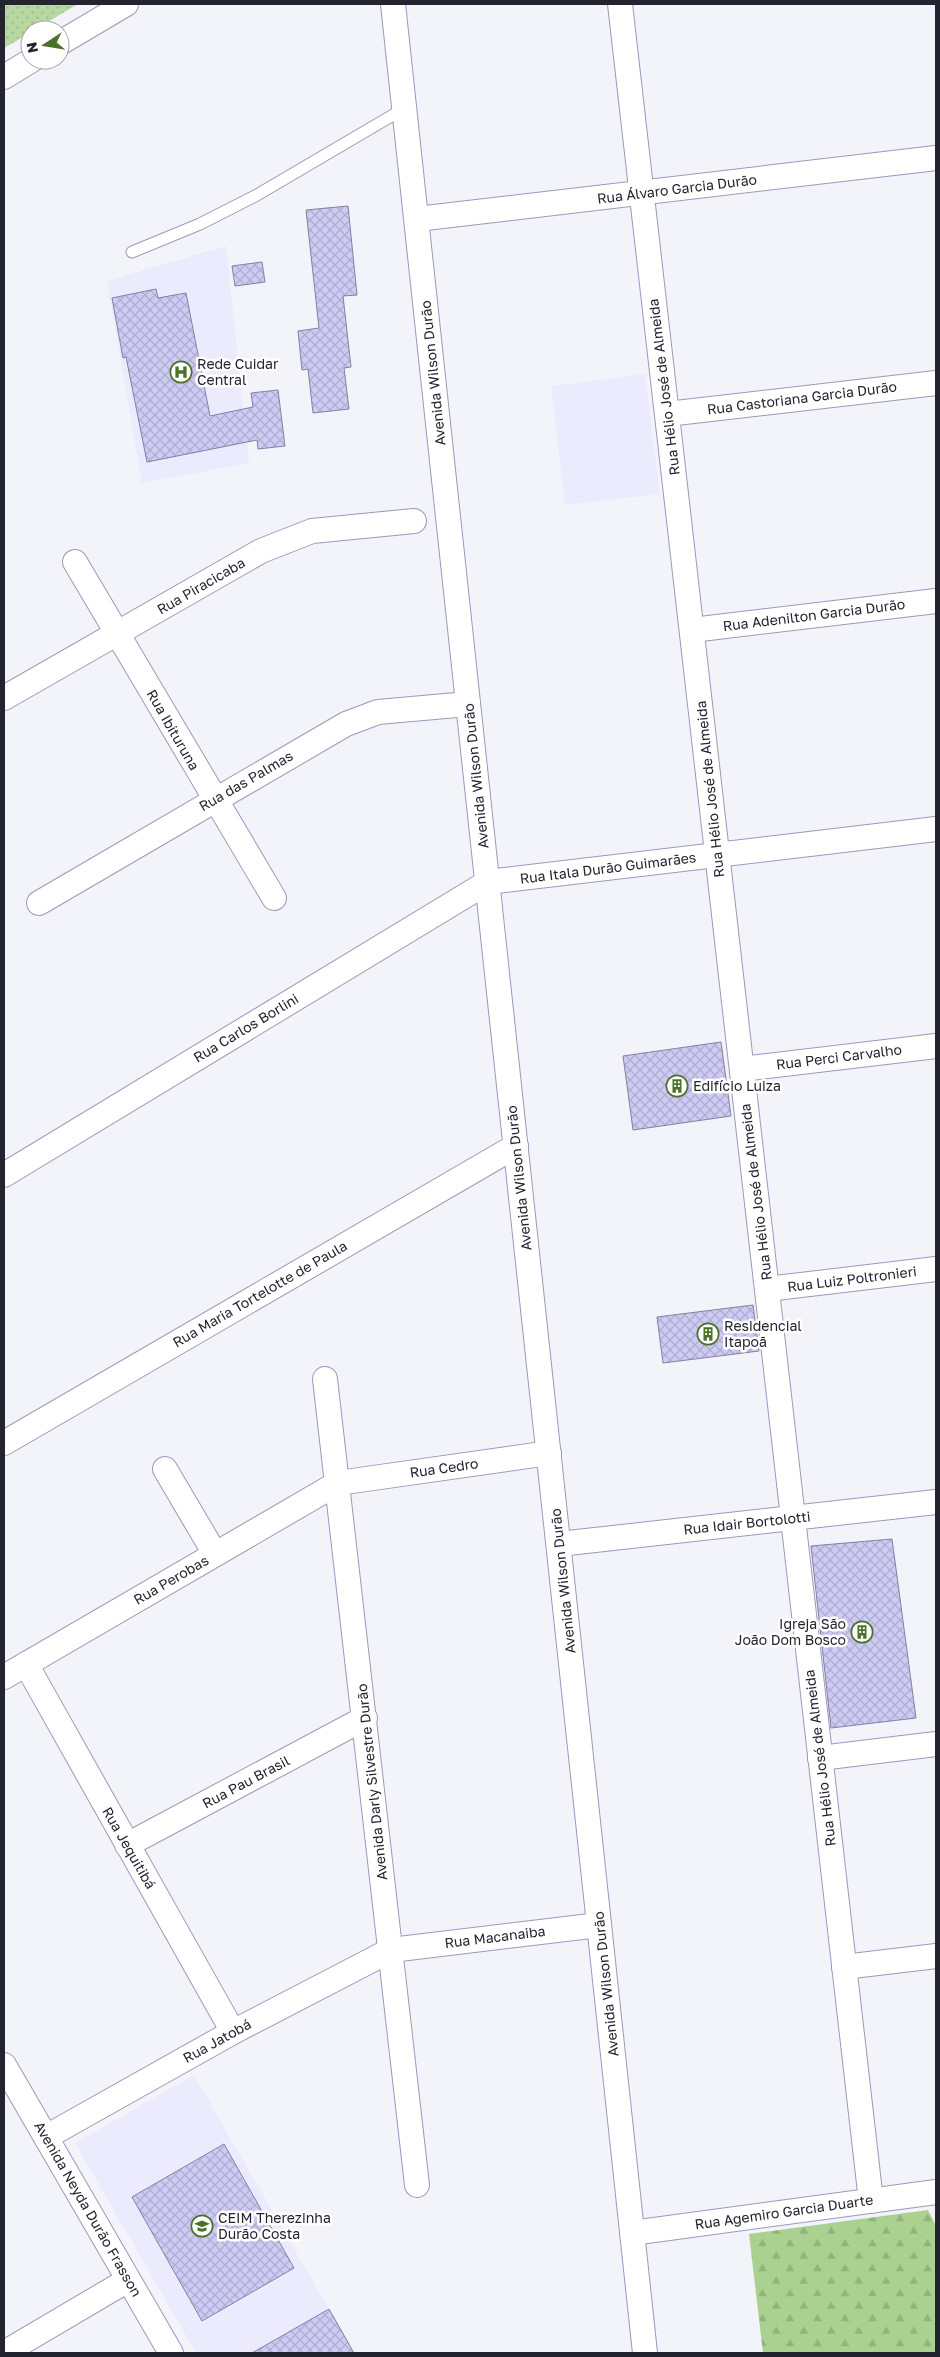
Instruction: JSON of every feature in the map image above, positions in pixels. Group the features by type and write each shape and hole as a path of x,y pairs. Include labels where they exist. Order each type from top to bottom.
{"street":[{"path":"70,37 126,4"},
{"name":"Avenida Wilson Durão","path":"393,4 645,2353"},
{"name":"Rua Hélio José de Almeida","path":"620,4 871,2201"},
{"path":"4,77 20,67"},
{"name":"Rua Álvaro Garcia Durão","path":"417,219 936,158"},
{"name":"Rua Castoriana Garcia Durão","path":"667,414 936,382"},
{"name":"Rua Piracicaba","path":"4,698 261,552 312,530 414,520"},
{"name":"Rua Ibituruna","path":"74,562 274,898"},
{"name":"Rua Adenilton Garcia Durão","path":"692,630 936,601"},
{"name":"Rua das Palmas","path":"39,903 346,724 378,712 468,704"},
{"name":"Rua Itala Durão Guimarães","path":"488,882 936,829"},
{"name":"Rua Carlos Borlini","path":"4,1175 488,882"},
{"name":"Rua Perci Carvalho","path":"742,1069 936,1046"},
{"name":"Rua Maria Tortelotte de Paula","path":"4,1443 516,1146"},
{"name":"Rua Luiz Poltronieri","path":"767,1289 936,1269"},
{"name":"Avenida Darly Silvestre Durão","path":"326,1380 417,2185"},
{"name":"Rua Cedro","path":"338,1483 549,1453"},
{"path":"165,1470 215,1554"},
{"name":"Rua Perobas","path":"4,1677 338,1483"},
{"name":"Rua Idair Bortolotti","path":"559,1544 936,1502"},
{"name":"Rua Jequitibá","path":"26,1664 233,2032"},
{"name":"Rua Pau Brasil","path":"127,1845 365,1718"},
{"path":"820,1758 936,1744"},
{"name":"Rua Macanaiba","path":"391,1950 599,1925"},
{"name":"Rua Jatobá","path":"46,2137 233,2032 391,1950"},
{"path":"844,1967 936,1956"},
{"name":"Avenida Neyda Durão Frasson","path":"4,2065 171,2353"},
{"name":"Rua Agemiro Garcia Duarte","path":"632,2233 936,2192"},
{"path":"4,2353 128,2280"}],"lane":[{"path":"132,252 200,224 257,195 405,108"}],"shaded area":[{"name":"Rede Cuidar Central","path":"226,246 249,463 142,483 107,281"},
{"path":"645,374 660,494 565,505 551,386"},
{"name":"CEIM Therezinha Durão Costa","path":"194,2075 329,2309 252,2353 196,2353 75,2143"}],"green space":[{"path":"4,4 78,4 51,20 20,20 20,39 4,48"},
{"path":"928,2210 936,2226 936,2353 763,2353 749,2234"}],"building":[{"path":"348,206 357,295 343,296 351,367 344,368 349,409 313,413 308,369 302,370 298,331 319,328 306,210"},
{"path":"262,262 265,282 235,286 232,266"},
{"path":"156,289 158,298 186,293 210,416 253,407 251,393 278,390 285,446 258,449 257,440 147,462 126,357 123,358 112,298"},
{"name":"Edifício Luiza","path":"721,1042 731,1116 633,1130 623,1056"},
{"name":"Residencial Itapoã","path":"753,1305 759,1351 663,1363 657,1317"},
{"name":"Igreja São João Dom Bosco","path":"892,1539 916,1718 831,1728 811,1546"},
{"path":"224,2144 294,2268 202,2321 132,2197"},
{"path":"329,2309 354,2353 252,2353"}],"place":[{"name":"Rede Cuidar Central","path":"181,372"},
{"name":"Edifício Luiza","path":"677,1086"},
{"name":"Residencial Itapoã","path":"708,1334"},
{"name":"Igreja São João Dom Bosco","path":"862,1632"},
{"name":"CEIM Therezinha Durão Costa","path":"202,2226"}]}
